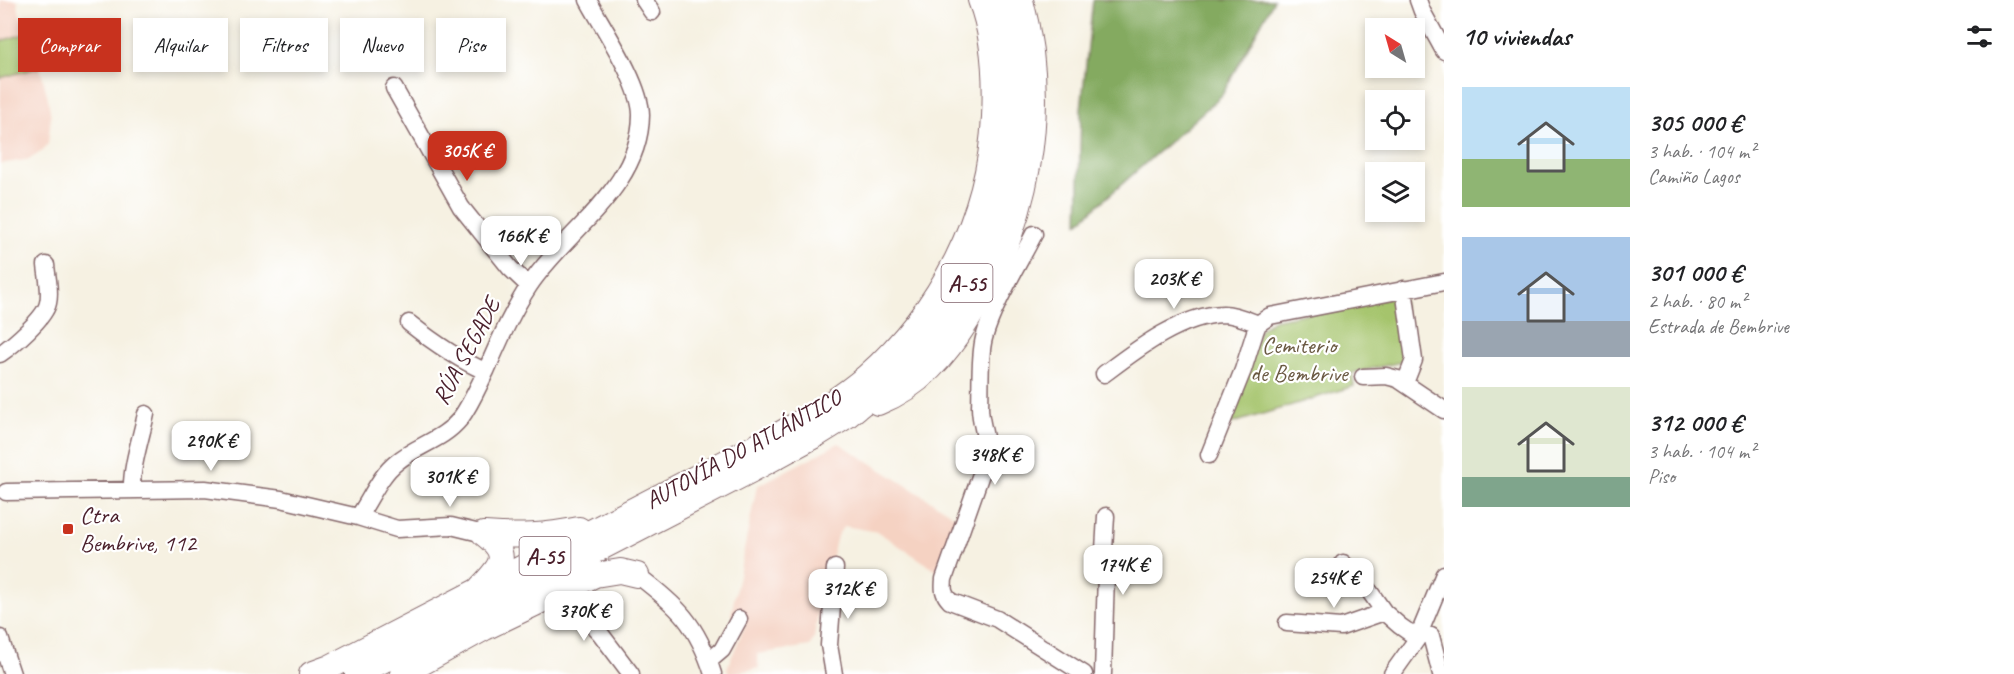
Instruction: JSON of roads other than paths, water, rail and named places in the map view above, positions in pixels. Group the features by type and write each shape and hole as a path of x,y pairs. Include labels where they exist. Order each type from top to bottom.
{"highway":[{"name":"AUTOVÍA DO ATLÁNTICO","path":"311,674 330,667 778,435 865,378 894,350 936,297 959,257 976,214 987,176 995,89 990,44 980,0"},
{"name":"AUTOVÍA DO ATLÁNTICO","path":"357,674 818,434 847,416 896,376 934,333 965,288 998,219 1007,179 1016,88 1012,39 1005,0"},
{"path":"847,416 895,396 916,382 955,340 988,288 1012,230 1026,186 1034,115 1034,66 1021,0"},
{"path":"484,534 552,535 610,522"},
{"path":"476,592 492,575 502,555 495,543 484,534"},
{"path":"402,674 559,590 595,575 620,571 637,575"}],"street":[{"path":"1418,0 1444,51"},
{"name":"RÚA SEGADE","path":"358,517 381,478 396,462 435,440 460,418 473,399 510,318 529,286 557,250 623,176 639,134 641,113 638,97 628,73 591,1"},
{"path":"394,88 461,207 510,268 529,286"},
{"path":"1034,234 989,322 983,340 980,406 981,426 988,446 987,457 944,579 943,588 950,602 997,619 1084,674"},
{"path":"0,354 21,338 49,303 46,265"},
{"path":"1209,455 1258,324 1270,316 1444,282"},
{"path":"1404,289 1414,360 1405,383"},
{"path":"1104,374 1165,331 1205,316 1224,314 1258,324"},
{"path":"409,323 439,347 485,371"},
{"path":"1363,377 1386,376 1405,383 1444,410"},
{"path":"132,490 134,461 146,414"},
{"path":"2,492 205,489 281,499 358,517 397,529 451,526 484,534"},
{"path":"1103,674 1106,574 1103,567 1106,516"},
{"path":"1343,563 1371,592 1384,612 1406,631 1428,634 1433,640 1441,674"},
{"path":"834,674 829,645 836,568"},
{"path":"1392,674 1410,651 1420,632 1444,574"},
{"path":"637,575 682,613 698,635 711,668"},
{"path":"559,590 600,633 631,674"},
{"path":"1287,623 1341,627 1384,612"},
{"path":"711,668 739,620"},
{"path":"0,638 12,674"}],"place":[{"name":"Ctra Bembrive, 112","path":"68,529"}],"park label":[{"name":"Cemiterio de Bembrive","path":"1299,359"}]}
